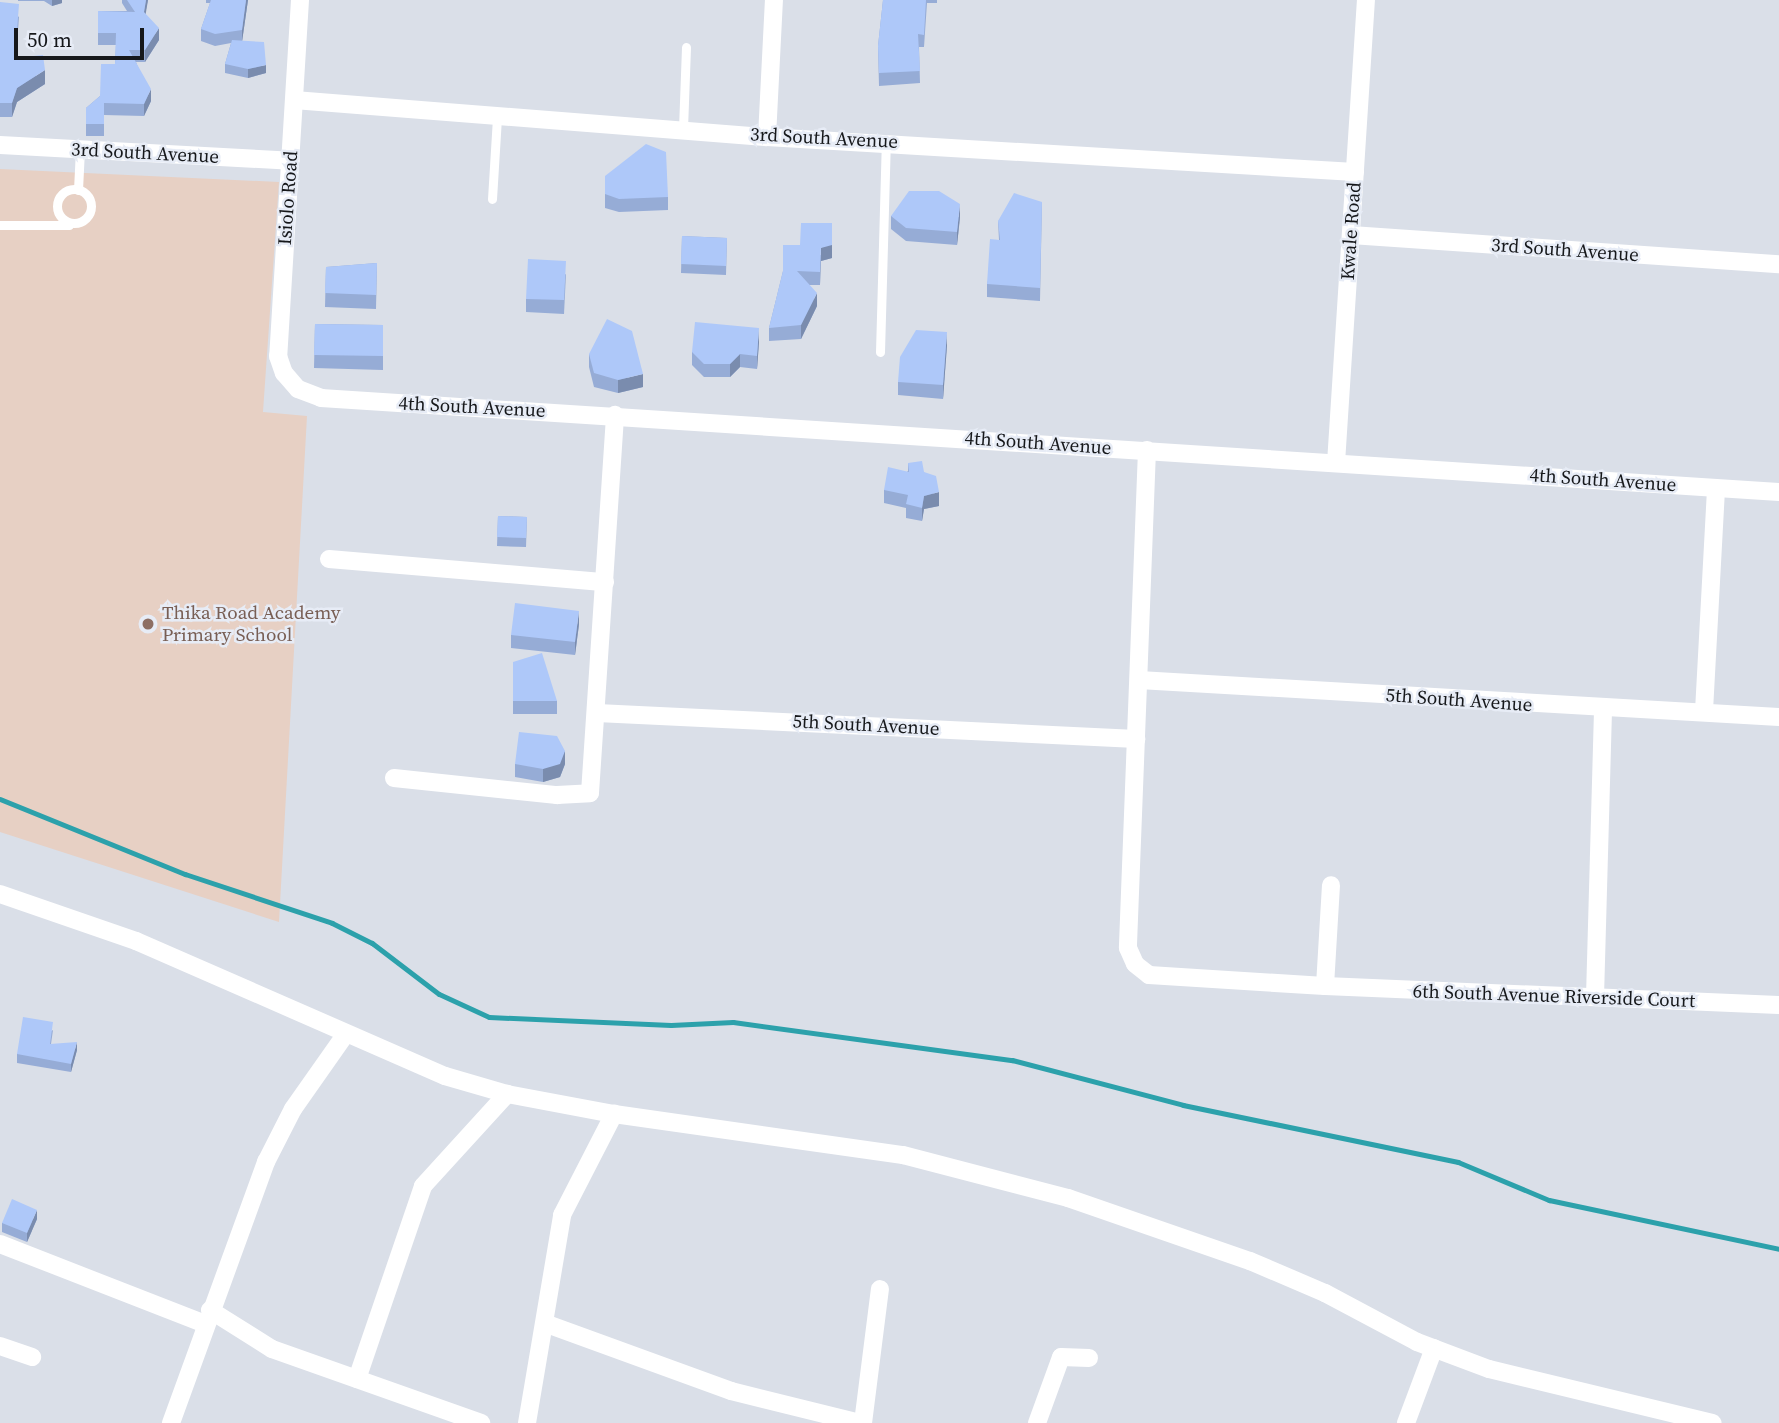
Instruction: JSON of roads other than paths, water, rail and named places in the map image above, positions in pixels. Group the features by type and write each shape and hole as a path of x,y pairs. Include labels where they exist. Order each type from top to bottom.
{"street":[{"name":"Isiolo Road","path":"298,389 284,373 278,356 300,0"},
{"path":"767,137 774,0"},
{"name":"Kwale Road","path":"1336,463 1366,0"},
{"name":"3rd South Avenue","path":"294,100 497,118 767,137 886,141 1355,172"},
{"name":"3rd South Avenue","path":"0,145 291,161"},
{"name":"3rd South Avenue","path":"1351,234 1779,264"},
{"name":"4th South Avenue","path":"298,389 321,398 1779,492"},
{"path":"394,778 557,795 590,793 615,415"},
{"name":"6th South Avenue Riverside Court","path":"1147,450 1128,948 1135,964 1149,975 1327,986 1779,1005"},
{"path":"1704,711 1716,488"},
{"path":"329,559 604,582"},
{"name":"5th South Avenue","path":"1139,680 1603,709 1704,711 1779,717"},
{"path":"1595,997 1603,709"},
{"name":"5th South Avenue","path":"597,713 1136,739"},
{"path":"1327,986 1331,884"},
{"path":"0,894 136,941 345,1035 445,1076 507,1094 614,1114 903,1155 1068,1198 1250,1261 1434,1348 1489,1369 1713,1423"},
{"path":"171,1423 207,1317 266,1162 293,1109 345,1035"},
{"path":"357,1379 423,1186 507,1094"},
{"path":"527,1423 547,1324 562,1215 614,1114"},
{"path":"0,1244 207,1317 272,1349 481,1423"},
{"path":"547,1324 732,1391 861,1423 880,1289"},
{"path":"0,1346 32,1357"},
{"path":"1406,1423 1434,1348"},
{"path":"1037,1423 1061,1357 1089,1358"}],"lane":[{"path":"683,129 686,47"},
{"path":"492,199 497,118"},
{"path":"880,352 886,141"},
{"path":"78,190 80,149"},
{"path":"0,225 69,225 89,213 86,195 78,190 60,195 56,204 69,225"}],"waterway":[{"path":"0,799 185,874 332,923 372,943 439,994 489,1017 671,1025 733,1022 1012,1060 1183,1105 1458,1162 1549,1200 1779,1249"}],"place":[{"name":"Thika Road Academy Primary School","path":"148,624"}]}
